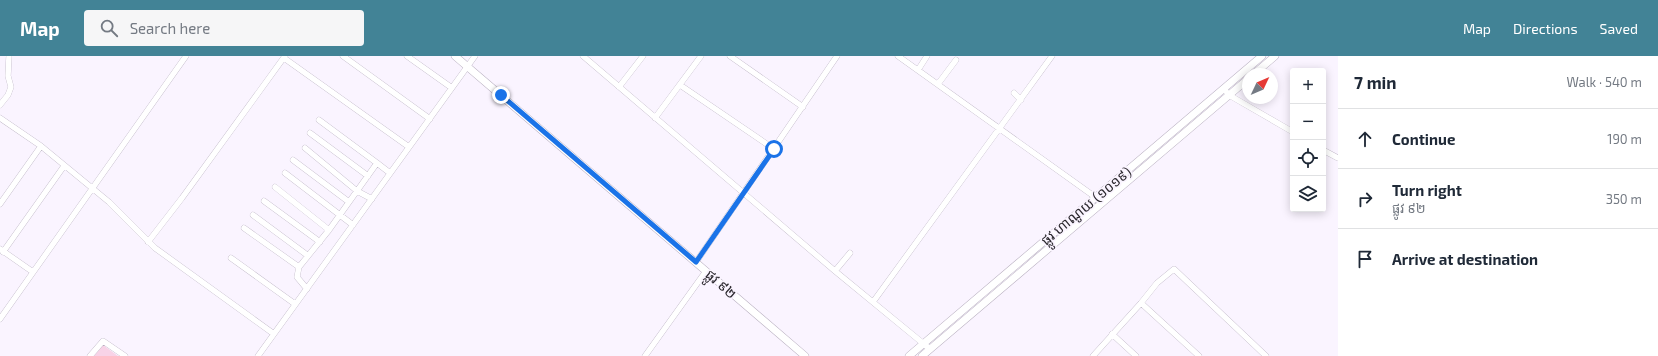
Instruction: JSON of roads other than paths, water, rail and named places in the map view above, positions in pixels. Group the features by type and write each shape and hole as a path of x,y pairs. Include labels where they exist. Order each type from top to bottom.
{"main road":[{"name":"ផ្លូវ ៩២","path":"455,56 806,356"},
{"name":"ផ្លូវ ហាណូយ (១០១៩)","path":"909,356 1262,56"},
{"path":"1261,68 1275,56"},
{"name":"ផ្លូវ ហាណូយ (១០១៩)","path":"922,356 1242,84"}],"street":[{"path":"0,105 8,95 11,87 8,76 9,56"},
{"path":"0,319 186,56"},
{"path":"342,56 430,119"},
{"path":"407,56 452,88"},
{"path":"258,356 475,56"},
{"path":"583,56 835,271 930,349"},
{"path":"619,87 643,56"},
{"path":"655,118 701,56"},
{"path":"730,56 803,107"},
{"path":"696,262 837,56"},
{"path":"898,56 1103,203"},
{"path":"918,70 927,56"},
{"path":"873,302 1052,56"},
{"path":"148,242 182,198 284,57 409,147"},
{"path":"938,84 956,60"},
{"path":"680,85 774,149"},
{"path":"1224,89 1230,95 1290,130"},
{"path":"1014,93 1021,100"},
{"path":"0,118 41,146 109,202 148,242 274,334"},
{"path":"319,120 390,173"},
{"path":"310,133 368,176"},
{"path":"0,204 41,146"},
{"path":"305,148 357,191 372,199"},
{"path":"1326,152 1338,158"},
{"path":"293,160 349,202"},
{"path":"307,288 297,277 299,267 307,255 320,242 340,216 377,163"},
{"path":"33,272 2,250 64,166"},
{"path":"285,173 353,225"},
{"path":"275,187 329,230"},
{"path":"264,201 320,242"},
{"path":"253,215 307,255"},
{"path":"244,228 299,267"},
{"path":"835,271 850,254"},
{"path":"231,258 295,304"},
{"path":"1092,356 1142,302 1157,283 1174,269 1266,356"},
{"path":"645,356 706,271"},
{"path":"1142,302 1199,356"},
{"path":"1112,334 1136,356"},
{"path":"90,356 103,342 125,356"}]}
